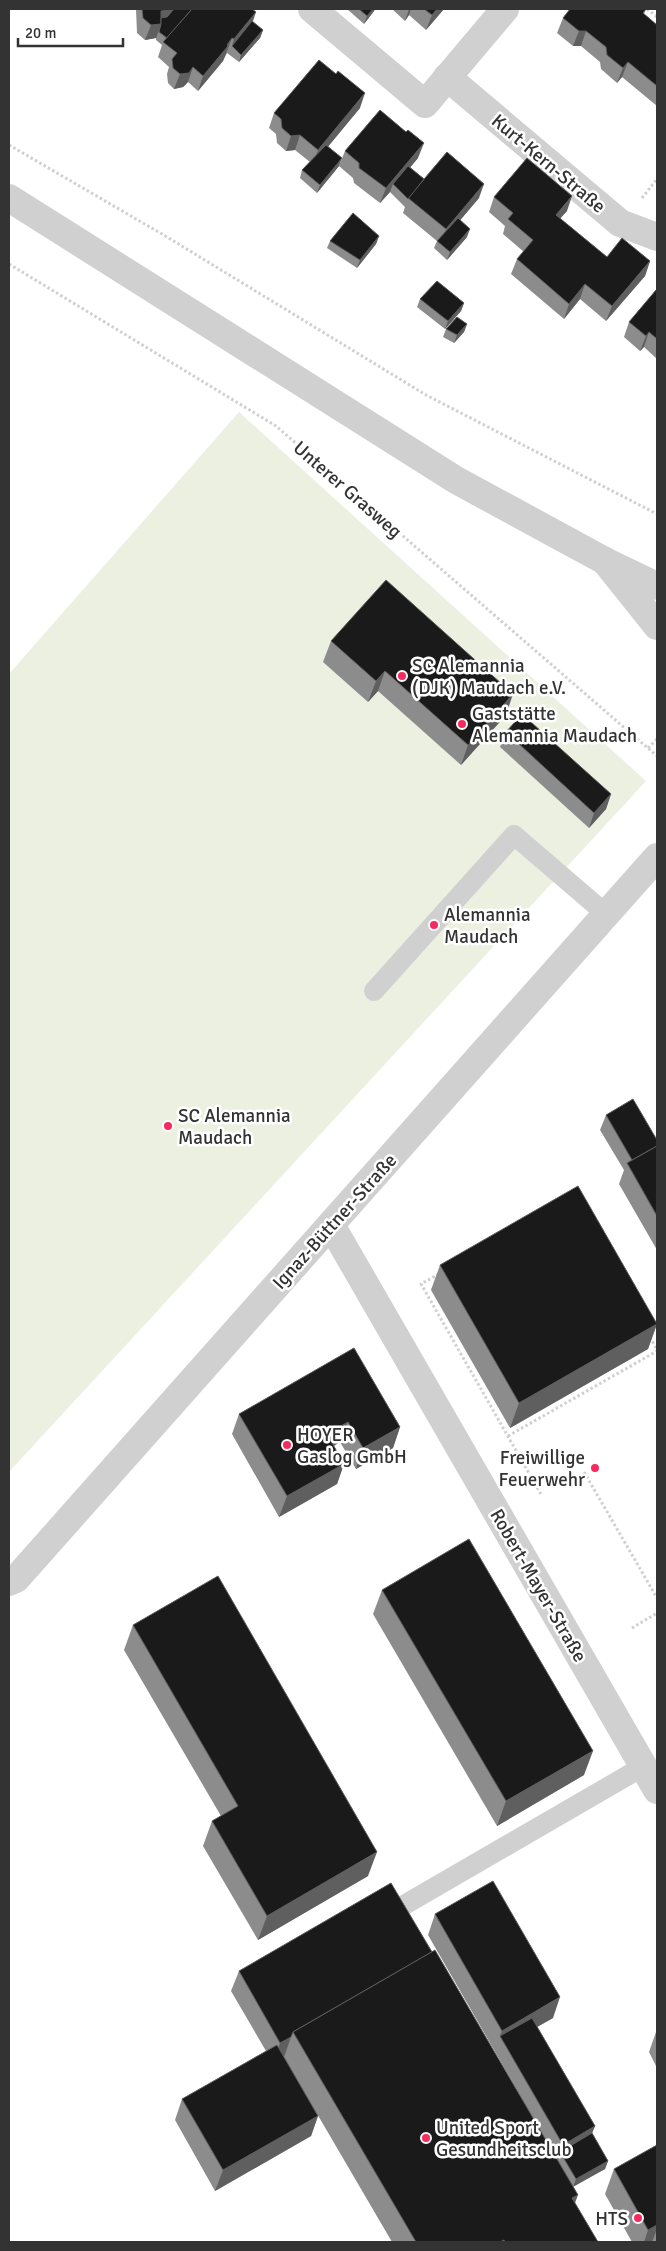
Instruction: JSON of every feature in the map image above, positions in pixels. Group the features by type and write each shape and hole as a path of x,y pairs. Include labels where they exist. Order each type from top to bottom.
{"street":[{"path":"312,9 425,104 505,9"},
{"name":"Kurt-Kern-Straße","path":"447,77 620,223 657,237"},
{"path":"9,198 456,480 605,561 657,586"},
{"path":"605,561 657,626"},
{"name":"Ignaz-Büttner-Straße","path":"9,1582 16,1579 657,857"},
{"name":"Robert-Mayer-Straße","path":"331,1225 657,1790"}],"lane":[{"path":"374,991 514,835 606,914"},
{"path":"399,1908 644,1766"}],"path":[{"path":"647,9 657,17"},
{"path":"9,145 167,237 426,396 657,514"},
{"name":"Unterer Grasweg","path":"9,264 276,426 657,756"},
{"path":"648,748 657,739"},
{"path":"447,1270 421,1284 542,1496"},
{"path":"508,1436 657,1350 648,1333"},
{"path":"584,1472 657,1598"},
{"path":"632,1628 657,1614"}],"green space":[{"name":"SC Alemannia Maudach","path":"239,412 646,781 9,1472 9,674"}],"building":[{"path":"142,9 171,9 161,11 161,24 151,25 143,18"},
{"path":"174,9 192,9 167,38 159,32 161,18 167,17"},
{"path":"192,9 252,9 256,12 234,39 232,38 228,46 203,76 193,67 189,73 180,74 173,68 172,59 177,53 163,42"},
{"path":"359,9 373,9 367,16"},
{"path":"424,9 437,9 432,15"},
{"path":"570,9 646,9 643,13 657,25 657,86 628,62 623,68 607,55 606,47 586,31 579,31 563,18"},
{"path":"252,21 263,30 241,55 232,46"},
{"path":"319,60 336,74 338,71 365,93 318,150 300,135 291,136 282,128 281,119 274,113"},
{"path":"380,110 406,132 408,130 424,143 386,188 359,168 359,163 345,151"},
{"path":"326,145 342,158 320,185 302,170"},
{"path":"447,152 484,184 446,229 408,198"},
{"path":"527,158 572,196 556,215 607,257 622,238 650,261 612,306 585,284 569,304 517,259 533,240 508,219 513,213 494,197"},
{"path":"408,166 424,179 408,199 393,184"},
{"path":"353,213 379,236 360,260 330,241"},
{"path":"458,218 470,229 450,252 437,241"},
{"path":"437,281 464,303 448,321 420,299"},
{"path":"656,290 657,339 649,332 646,336 629,322"},
{"path":"457,317 467,324 457,335 446,329"},
{"name":"SC Alemannia (DJK) Maudach e.V.","path":"386,580 513,694 468,745 385,671 376,681 331,641"},
{"path":"522,714 611,794 594,813 506,732"},
{"path":"633,1099 657,1140 657,1146 632,1160 606,1115"},
{"path":"657,1146 657,1216 627,1163"},
{"path":"578,1186 657,1324 519,1403 440,1265"},
{"name":"HOYER Gaslog GmbH","path":"354,1348 400,1427 363,1448 348,1422 327,1434 344,1464 287,1496 239,1414"},
{"path":"469,1539 593,1751 506,1801 382,1590"},
{"path":"218,1576 377,1852 267,1916 212,1821 238,1806 133,1625"},
{"path":"493,1881 560,1997 502,2031 435,1914"},
{"path":"391,1883 432,1952 293,2032 291,2037 280,2043 239,1971"},
{"name":"United Sport Gesundheitsclub","path":"435,1950 578,2195 572,2198 598,2242 505,2242 504,2240 500,2242 416,2242 293,2032"},
{"path":"532,2018 595,2126 563,2145 500,2036"},
{"path":"277,2045 318,2116 223,2170 182,2099"},
{"path":"592,2133 608,2161 576,2179 560,2152"},
{"path":"657,2145 657,2225 648,2230 614,2169"}],"place":[{"name":"SC Alemannia (DJK) Maudach e.V.","path":"402,676"},
{"name":"Gaststätte Alemannia Maudach","path":"462,724"},
{"name":"Alemannia Maudach","path":"434,925"},
{"name":"SC Alemannia Maudach","path":"168,1126"},
{"name":"HOYER Gaslog GmbH","path":"287,1445"},
{"name":"Freiwillige Feuerwehr","path":"595,1468"},
{"name":"United Sport Gesundheitsclub","path":"426,2138"},
{"name":"HTS","path":"638,2218"}]}
